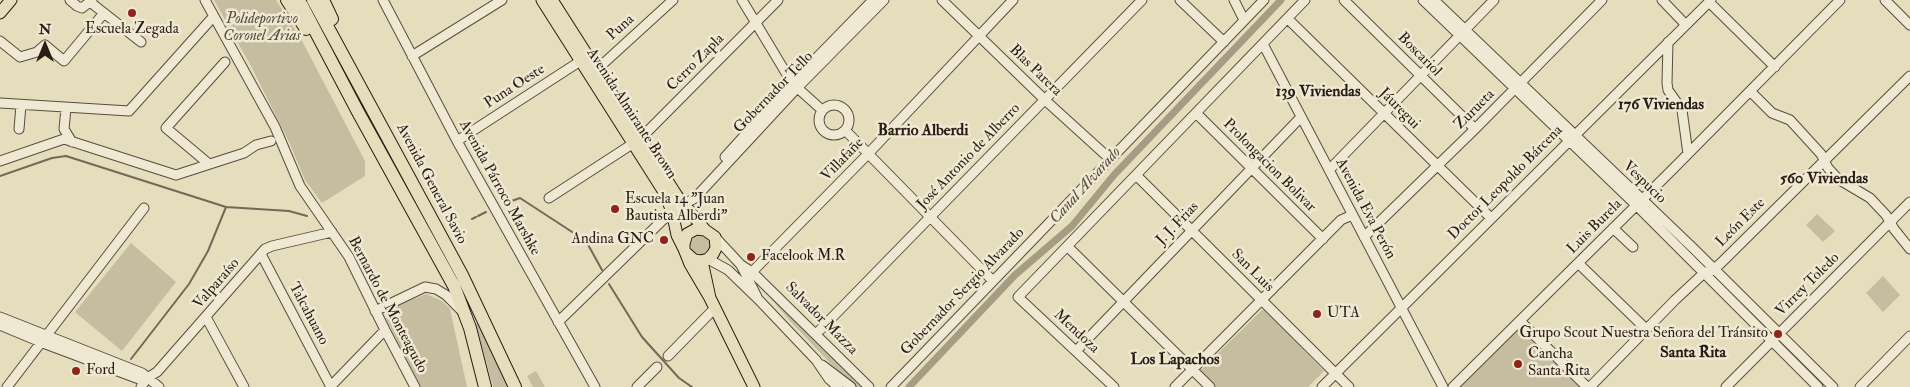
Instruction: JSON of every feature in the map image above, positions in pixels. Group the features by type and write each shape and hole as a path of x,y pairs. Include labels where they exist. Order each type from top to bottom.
{"highway":[{"path":"287,0 358,112"},
{"name":"Avenida General Savio","path":"299,0 454,286 466,315 485,387"},
{"name":"Avenida General Savio","path":"313,0 462,275 516,387"},
{"path":"323,0 374,110"},
{"path":"462,275 525,387"}],"main road":[{"path":"0,13 11,0"},
{"name":"Avenida Almirante Brown","path":"542,0 593,72 636,142 664,192 672,211 677,235 695,274 710,298"},
{"name":"Avenida Almirante Brown","path":"552,0 584,59"},
{"name":"Avenida Almirante Brown","path":"636,142 705,230"},
{"path":"696,229 705,230 715,238 716,248 714,254 705,260 694,260 685,251 685,238 696,229"},
{"path":"705,260 710,298 714,309 754,387"}],"street":[{"path":"70,0 82,8 91,1 141,42"},
{"name":"Bernardo de Monteagudo","path":"205,0 275,127 300,186 352,264 384,330 415,387"},
{"name":"Avenida Párroco Marshke","path":"383,0 457,141 595,387"},
{"path":"412,56 502,0"},
{"name":"Puna","path":"593,72 662,3 672,0"},
{"path":"742,0 794,85 822,110"},
{"name":"Cerro Zapla","path":"549,198 636,142 778,0"},
{"name":"Gobernador Tello","path":"558,322 672,211 694,198 794,85 873,0"},
{"name":"Gobernador Tello","path":"794,85 884,0"},
{"name":"Blas Parera","path":"942,0 1045,100 1110,159"},
{"name":"Villafañe","path":"752,272 867,155 1013,0"},
{"name":"José Antonio de Alberro","path":"816,334 1142,0"},
{"path":"1180,0 1224,42"},
{"path":"1234,0 1244,20"},
{"name":"Gobernador Sergio Alvarado","path":"891,387 1264,0"},
{"path":"1210,387 1068,246 1305,0"},
{"name":"Boscariol","path":"1344,0 1475,129"},
{"name":"Vespucio","path":"1423,0 1462,32 1639,202 1714,269 1833,387"},
{"name":"Vespucio","path":"1434,0 1462,32"},
{"path":"1328,170 1494,0"},
{"name":"Zurueta","path":"1364,237 1438,167 1602,0"},
{"path":"1662,0 1686,25"},
{"name":"Luis Burela","path":"1454,387 1840,0"},
{"path":"1885,0 1910,25"},
{"path":"1710,1 1774,67"},
{"name":"Doctor Leopoldo Bárcena","path":"1322,387 1710,1"},
{"path":"0,41 20,57 37,52 44,45 64,61 104,12"},
{"path":"0,98 127,106 214,14"},
{"path":"0,103 129,111 214,14"},
{"name":"Jáuregui","path":"1288,19 1492,218"},
{"path":"1668,42 1668,90 1682,110 1688,154"},
{"name":"Avenida Eva Perón","path":"1262,44 1444,387"},
{"name":"Puna Oeste","path":"457,141 584,59"},
{"path":"209,164 166,128 225,62"},
{"name":"León Este","path":"1588,387 1704,273 1714,269 1910,76"},
{"path":"1750,91 1772,113 1790,120 1821,154 1828,168 1838,179 1870,198 1886,215 1910,249"},
{"path":"19,129 21,105"},
{"path":"830,105 840,106 845,109 848,112 849,122 845,130 841,133 831,134 822,130 819,120 822,110 830,105"},
{"path":"66,108 64,129 72,142"},
{"name":"Prolongacion Bolivar","path":"1196,113 1323,239"},
{"name":"J. J. Frias","path":"1076,351 1301,117"},
{"path":"845,130 867,155 993,281"},
{"path":"0,161 64,139 176,175 244,153 256,145 270,141"},
{"name":"San Luis","path":"1136,175 1349,387"},
{"name":"Vespucio","path":"1639,202 1704,273 1818,387"},
{"name":"Virrey Toledo","path":"1726,387 1910,202"},
{"path":"7,387 144,208"},
{"path":"1175,387 1341,220 1352,215"},
{"path":"1613,228 1633,247"},
{"name":"Valparaíso","path":"142,387 147,378 157,372 261,254 272,246 332,232"},
{"path":"715,238 741,265 758,299"},
{"name":"Mendoza","path":"1068,246 1018,297 1114,387"},
{"name":"Talcahuano","path":"261,254 331,387"},
{"path":"705,260 728,270 816,360 838,387"},
{"path":"1578,263 1646,329"},
{"name":"Salvador Mazza","path":"741,265 752,272 869,387"},
{"path":"375,311 420,288 436,289 449,297 466,315"},
{"path":"668,356 714,309"},
{"path":"0,317 44,339"},
{"path":"206,317 244,387"},
{"path":"1520,321 1588,387"},
{"path":"0,325 116,362 142,373 159,387"},
{"path":"331,387 384,330"},
{"path":"1860,387 1910,336"},
{"path":"816,360 851,387"},
{"path":"637,387 657,367"}],"green space":[{"name":"Polideportivo Coronel Arias","path":"214,0 276,0 301,39 365,161 365,176 322,203 305,180 290,144 251,66"},
{"path":"1817,214 1835,231 1823,242 1806,225"},
{"path":"700,236 707,239 710,246 707,253 700,256 693,253 690,246 693,239"},
{"path":"131,243 176,282 122,351 75,312"},
{"path":"1883,276 1900,295 1883,312 1866,293"},
{"path":"760,286 862,387 856,387 831,364"},
{"path":"426,294 442,301 450,309 467,387 421,387 386,319 390,309"},
{"path":"1263,309 1324,371 1308,387 1216,387 1200,371"},
{"path":"477,323 512,387 493,387"},
{"path":"1520,325 1584,387 1459,387"},
{"path":"536,371 545,387 533,387 527,376"}],"waterway":[{"name":"Canal Alvarado","path":"909,387 1015,275 1072,226 1114,175 1281,0"},
{"path":"0,176 52,158 66,156 226,207 289,211 307,216"},
{"path":"506,203 520,198 586,241 602,270"},
{"path":"131,359 189,284 208,251 226,207"},
{"path":"478,216 486,212"},
{"path":"472,219 476,217"},
{"path":"609,284 642,337 679,378 692,387"}],"place":[{"name":"Escuela Zegada","path":"132,13"},
{"name":"Escuela 14 \"Juan Bautista Alberdi\"","path":"615,209"},
{"name":"Andina GNC","path":"664,240"},
{"name":"Facelook M.R","path":"751,257"},
{"name":"UTA","path":"1317,314"},
{"name":"Grupo Scout Nuestra Señora del Tránsito","path":"1778,334"},
{"name":"Cancha Santa Rita","path":"1518,364"},
{"name":"Ford","path":"76,371"}],"district":[{"name":"139 Viviendas","path":"1318,93"},
{"name":"176 Viviendas","path":"1661,106"},
{"name":"Barrio Alberdi","path":"923,132"},
{"name":"560 Viviendas","path":"1824,180"},
{"name":"Santa Rita","path":"1693,354"},
{"name":"Los Lapachos","path":"1175,361"}]}
